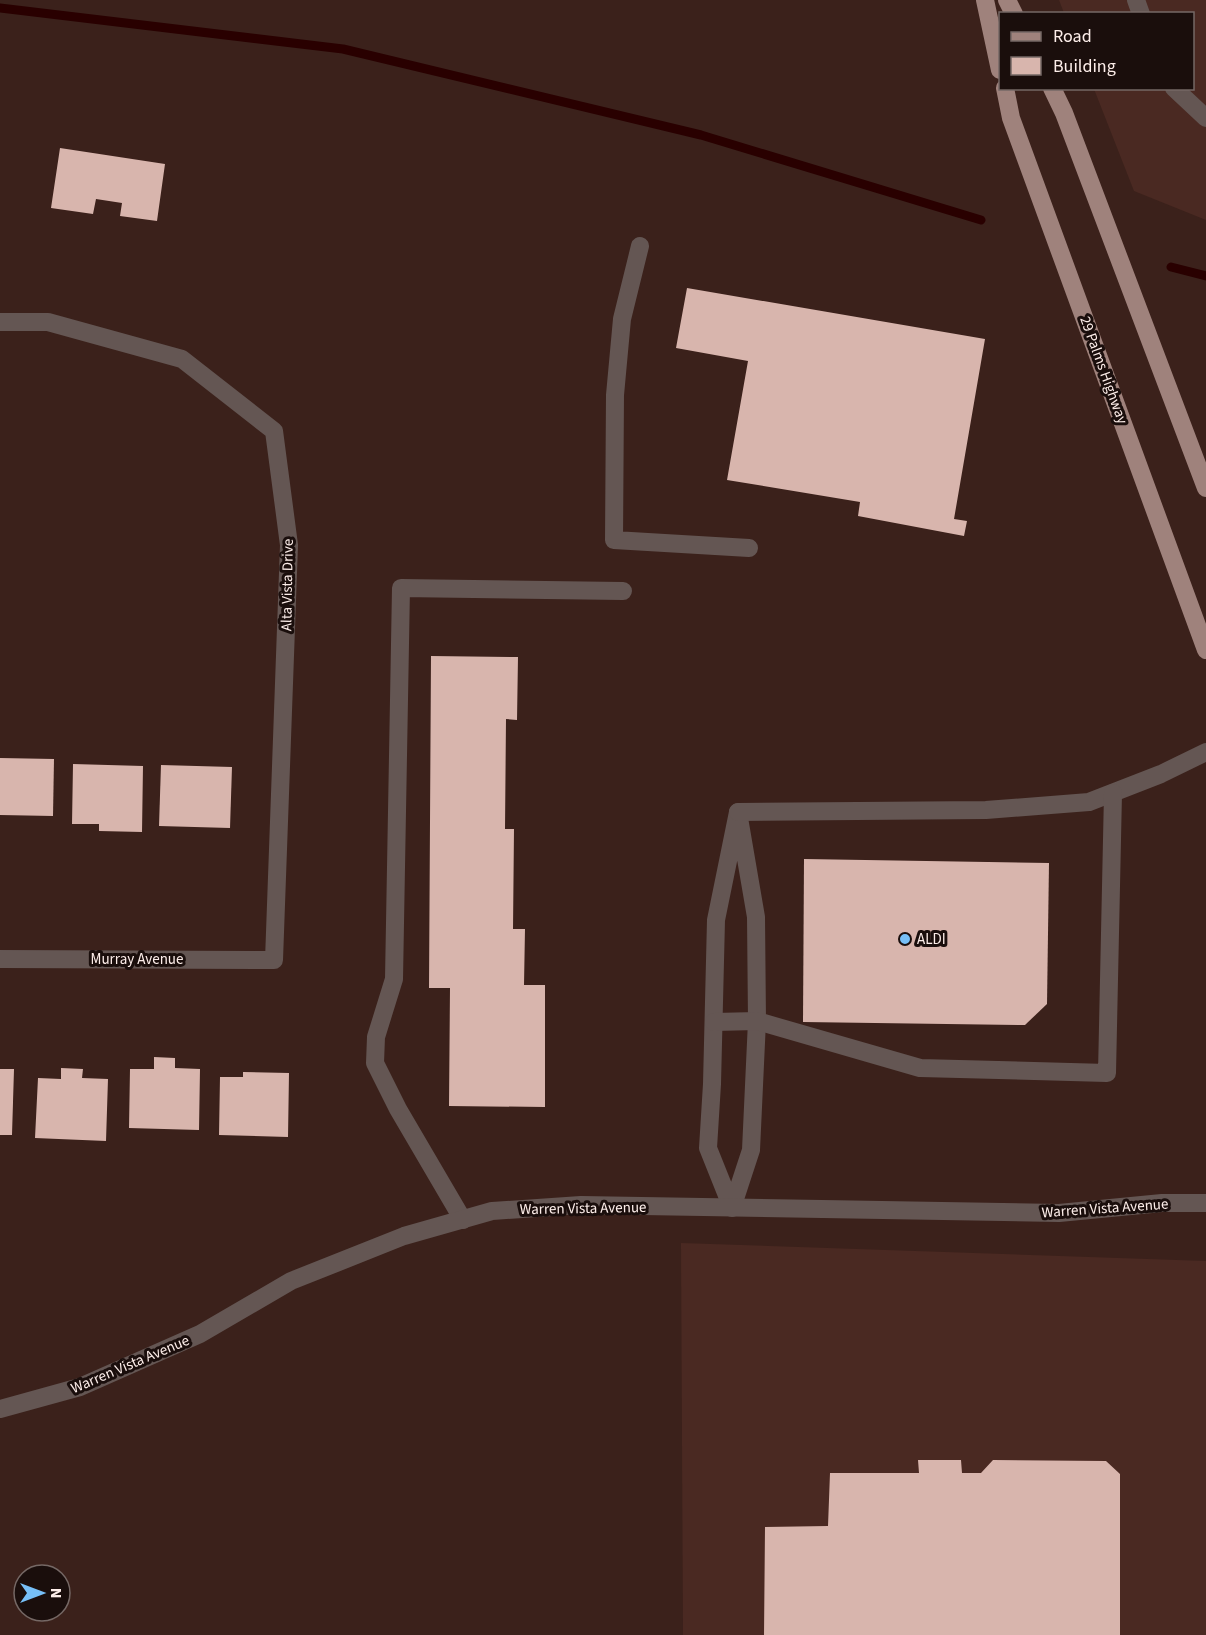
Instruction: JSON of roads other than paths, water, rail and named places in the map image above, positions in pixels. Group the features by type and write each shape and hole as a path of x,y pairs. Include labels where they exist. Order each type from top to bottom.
{"main road":[{"path":"985,0 999,65"},
{"name":"29 Palms Highway","path":"1005,90 1011,118 1206,650"},
{"path":"1053,90 1064,113 1206,488"}],"street":[{"path":"1176,90 1206,118"},
{"path":"640,246 622,319 615,395 614,540 749,548"},
{"name":"Alta Vista Drive","path":"0,322 48,321 182,359 274,431 290,544 274,960"},
{"path":"463,1220 375,1063 376,1037 394,979 401,588 623,591"},
{"path":"738,812 986,810 1089,802 1161,774 1206,752"},
{"path":"714,1022 757,1022 920,1068 1107,1073 1113,793"},
{"path":"732,1208 751,1150 757,1022 756,917 738,812"},
{"path":"732,1208 708,1148 716,920 738,812"},
{"name":"Murray Avenue","path":"0,959 274,960"},
{"name":"Warren Vista Avenue","path":"0,1409 80,1387 200,1334 291,1281 404,1236 492,1211 581,1205 1059,1213 1162,1203 1206,1203"}],"waterway":[{"path":"0,8 343,49 701,135 981,220"},
{"path":"1171,267 1206,276"}],"place":[{"name":"ALDI","path":"905,939"}]}
